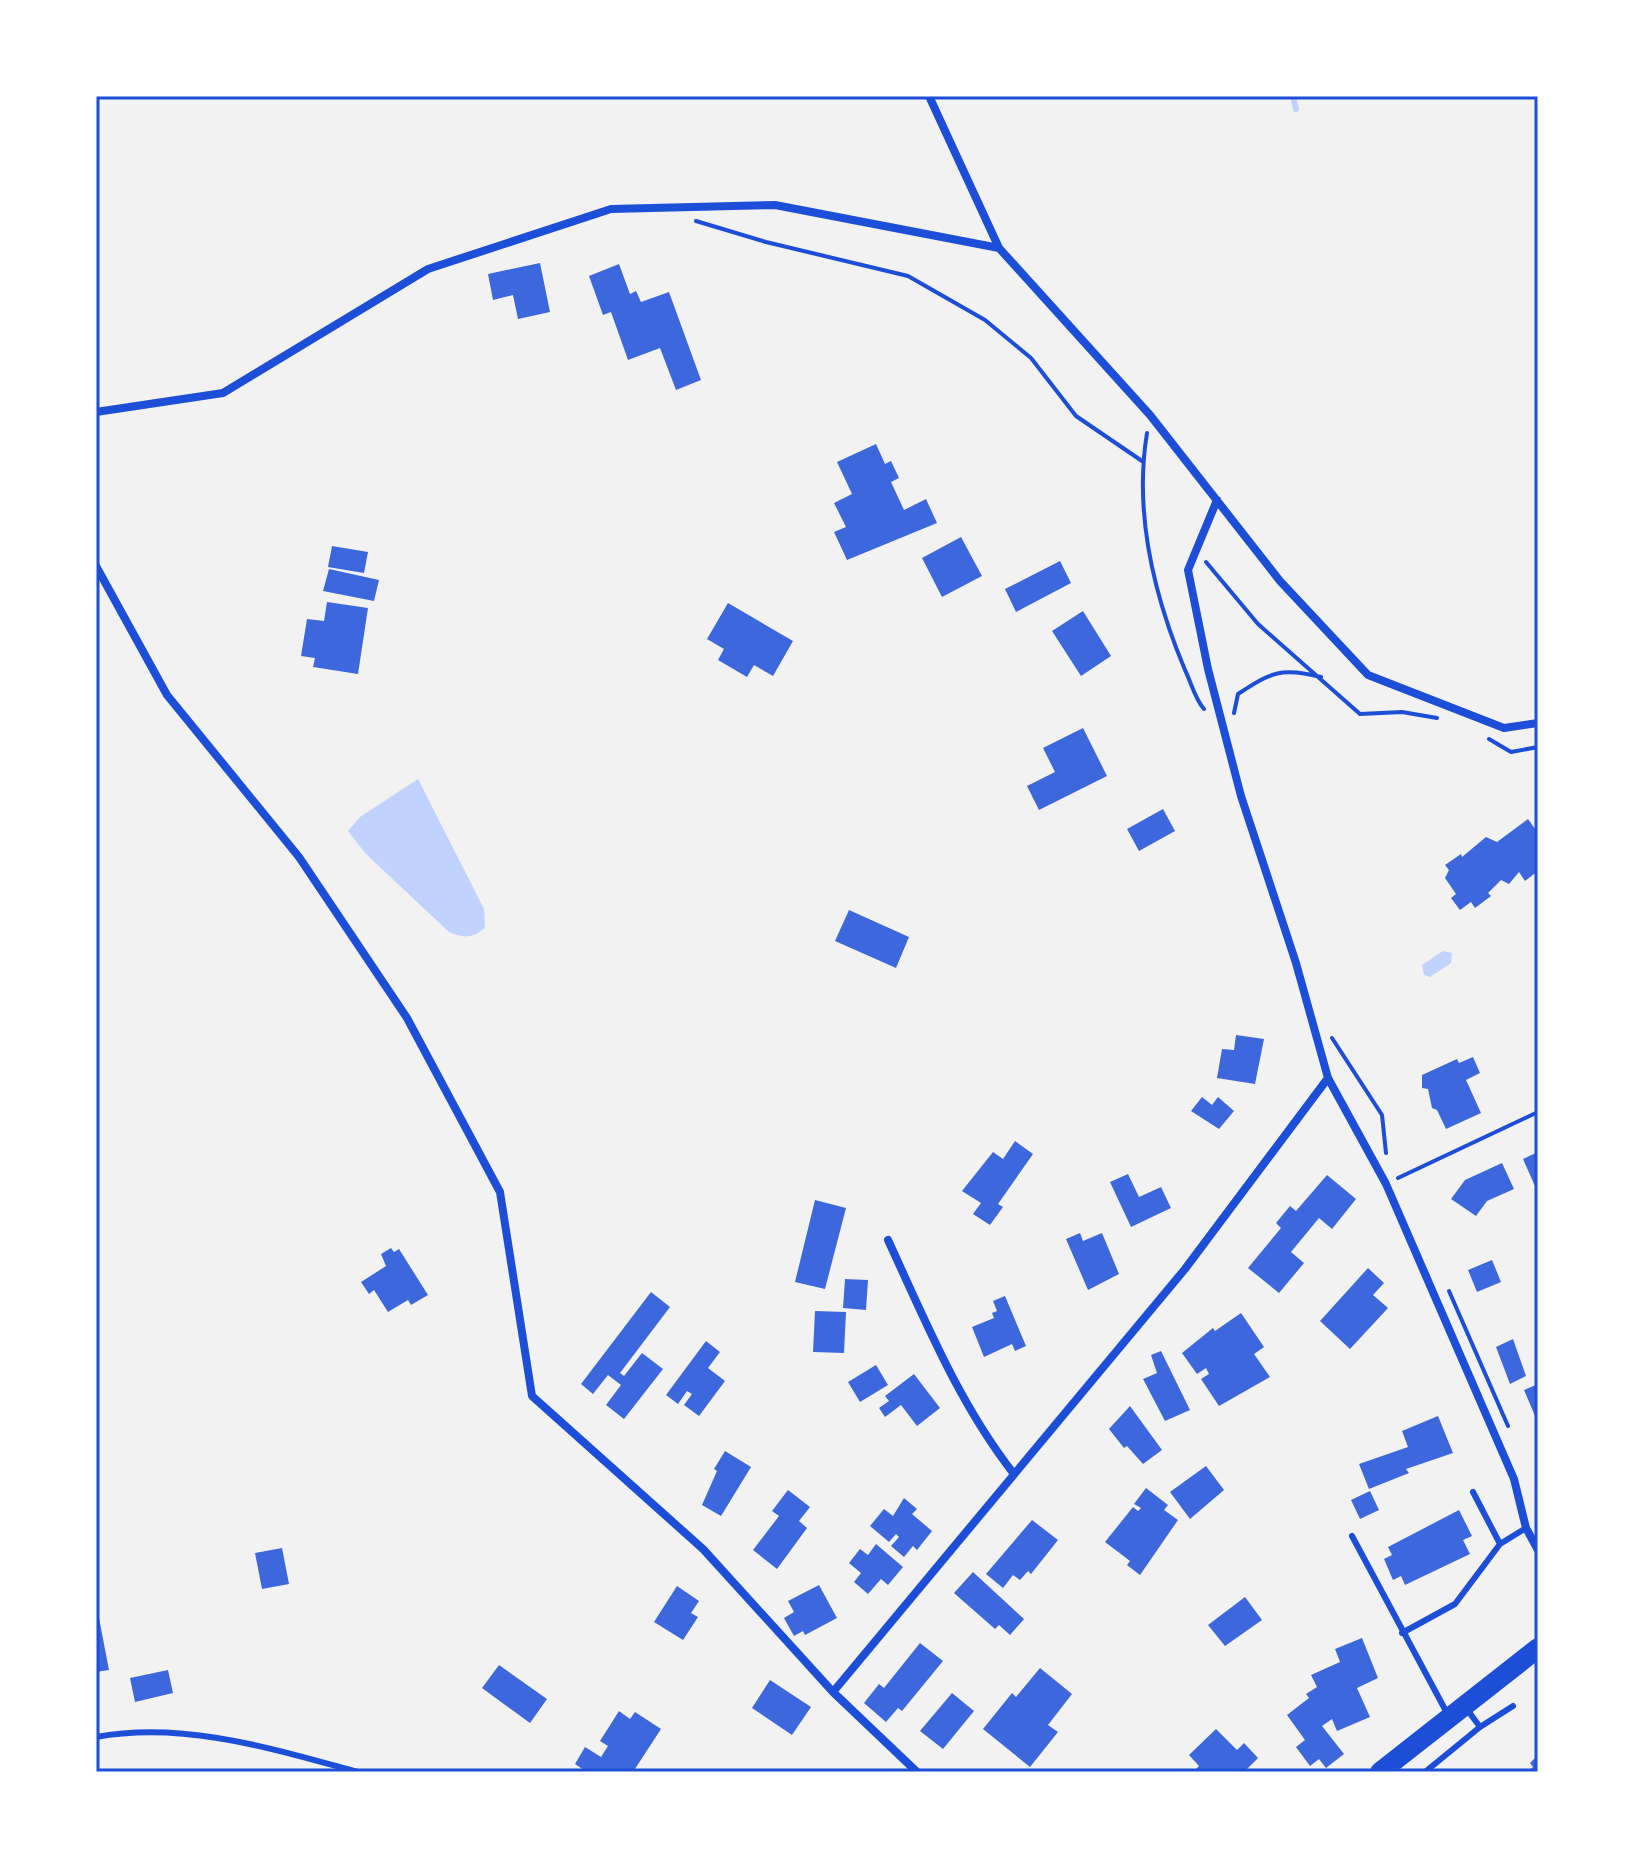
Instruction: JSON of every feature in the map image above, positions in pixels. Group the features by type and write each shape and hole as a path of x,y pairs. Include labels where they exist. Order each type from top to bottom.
{"main road":[{"path":"1380,1772 1538,1648"}],"street":[{"path":"929,96 999,248 1150,415 1280,581 1368,675 1504,728 1538,723"},
{"path":"96,412 223,393 428,269 611,209 775,205 999,248"},
{"path":"1217,500 1188,570 1227,745 1328,1078 1386,1184 1514,1479 1526,1528 1538,1550"},
{"path":"96,566 167,695 299,857 407,1018 500,1192 516,1312 532,1396 703,1549 833,1692 917,1772"},
{"path":"833,1692 1185,1269 1328,1078"},
{"path":"888,1240 943,1360 992,1447 1014,1474"}],"lane":[{"path":"1473,1492 1500,1544"},
{"path":"1402,1633 1455,1604 1500,1544 1526,1528"},
{"path":"1352,1536 1402,1633 1456,1711 1480,1727"},
{"path":"1425,1772 1480,1727 1513,1706"},
{"path":"96,1737 126,1731 204,1734 358,1772"}],"path":[{"path":"661,208 742,236 908,276 985,320 1031,358 1076,416 1142,461"},
{"path":"1150,415 1142,461 1146,533 1170,632 1200,705 1221,723"},
{"path":"1227,745 1238,694 1264,676 1291,669 1321,677"},
{"path":"1328,1033 1382,1115 1387,1156"},
{"path":"1394,1180 1538,1112"},
{"path":"1390,1170 1396,1187"},
{"path":"1445,1285 1511,1436"}],"water":[{"path":"418,779 484,909 485,928 472,936 449,932 366,854 348,831 360,817"},
{"path":"1443,951 1452,953 1451,963 1430,977 1424,975 1422,965"}],"building":[{"path":"540,263 550,312 518,319 513,295 493,300 488,274"},
{"path":"619,264 630,294 636,291 641,302 669,292 701,380 676,390 660,348 628,360 611,312 603,315 589,276"},
{"path":"876,444 885,464 891,461 899,478 891,482 904,510 926,499 937,523 847,560 834,532 846,527 834,503 852,494 837,462"},
{"path":"961,537 982,576 942,597 922,558"},
{"path":"332,546 368,552 364,573 328,567"},
{"path":"1060,561 1071,583 1016,612 1005,589"},
{"path":"329,569 379,580 374,601 323,591"},
{"path":"327,602 368,608 358,674 313,667 315,658 301,656 307,619 324,621"},
{"path":"728,603 793,641 773,676 754,665 747,677 718,660 724,649 707,639"},
{"path":"1083,611 1111,656 1081,676 1052,631"},
{"path":"1083,728 1107,776 1039,810 1027,786 1055,772 1043,748"},
{"path":"1163,809 1175,831 1139,851 1127,829"},
{"path":"1528,819 1538,833 1538,871 1525,881 1519,872 1509,884 1501,880 1488,893 1491,896 1475,908 1471,902 1460,910 1451,898 1456,894 1445,878 1449,870 1445,865 1461,854 1462,857 1486,837 1497,842"},
{"path":"849,910 909,937 896,968 835,941"},
{"path":"1236,1035 1264,1039 1255,1084 1217,1078 1222,1049 1234,1050"},
{"path":"1473,1057 1480,1073 1466,1080 1481,1113 1446,1129 1437,1110 1432,1108 1428,1089 1422,1088 1422,1075 1457,1059 1459,1063"},
{"path":"1202,1097 1212,1105 1218,1097 1234,1111 1219,1129 1191,1111"},
{"path":"1015,1141 1033,1154 998,1204 1003,1207 990,1225 973,1214 981,1203 962,1191 993,1152 1003,1159"},
{"path":"1538,1152 1538,1193 1523,1159"},
{"path":"1502,1163 1514,1189 1487,1201 1476,1216 1451,1199 1465,1180"},
{"path":"1128,1174 1139,1197 1161,1187 1171,1208 1131,1227 1110,1182"},
{"path":"1327,1175 1356,1199 1332,1229 1319,1218 1291,1252 1304,1263 1279,1293 1248,1268 1281,1228 1276,1223 1290,1206 1296,1211"},
{"path":"815,1200 846,1208 825,1289 795,1282"},
{"path":"1080,1233 1083,1241 1102,1233 1119,1274 1088,1290 1066,1239"},
{"path":"391,1248 394,1252 399,1249 428,1295 411,1305 408,1300 388,1312 374,1290 369,1294 361,1282 386,1266 381,1254"},
{"path":"1492,1260 1501,1282 1477,1292 1468,1270"},
{"path":"1368,1268 1384,1283 1373,1295 1388,1308 1350,1349 1320,1321"},
{"path":"845,1279 868,1280 866,1310 843,1308"},
{"path":"651,1292 670,1307 620,1373 624,1376 642,1353 663,1369 624,1419 606,1405 621,1385 608,1375 593,1394 581,1384"},
{"path":"1005,1296 1026,1346 1015,1351 1012,1344 984,1357 972,1327 994,1318 992,1313 997,1311 993,1301"},
{"path":"815,1311 846,1312 844,1353 813,1352"},
{"path":"1241,1313 1264,1347 1254,1354 1270,1377 1219,1406 1201,1379 1209,1374 1206,1368 1197,1374 1182,1353 1213,1328 1215,1331"},
{"path":"1513,1339 1526,1376 1510,1384 1496,1347"},
{"path":"706,1341 720,1352 708,1368 725,1381 699,1416 684,1405 692,1394 687,1391 678,1404 666,1395"},
{"path":"1161,1351 1190,1410 1165,1421 1143,1379 1157,1373 1151,1355"},
{"path":"876,1365 888,1385 860,1402 848,1382"},
{"path":"914,1374 940,1408 917,1426 901,1405 885,1417 879,1408 889,1401 885,1396"},
{"path":"1538,1384 1538,1423 1524,1390"},
{"path":"1130,1406 1162,1450 1143,1464 1127,1446 1124,1448 1109,1429"},
{"path":"1438,1416 1453,1453 1406,1469 1409,1473 1369,1489 1359,1464 1408,1447 1402,1431"},
{"path":"725,1451 751,1467 721,1516 702,1505 717,1471 714,1469"},
{"path":"1206,1466 1224,1490 1190,1519 1170,1492"},
{"path":"1146,1488 1168,1505 1164,1510 1178,1520 1140,1575 1127,1565 1130,1561 1105,1542 1133,1507 1138,1511 1141,1508 1134,1504"},
{"path":"788,1490 810,1507 799,1521 807,1528 777,1569 753,1550 779,1516 772,1511"},
{"path":"1370,1491 1379,1510 1360,1519 1351,1500"},
{"path":"904,1498 917,1509 912,1514 932,1531 917,1550 913,1546 904,1557 891,1546 899,1537 896,1534 889,1542 870,1526 884,1509 893,1516"},
{"path":"1459,1510 1472,1536 1463,1540 1470,1554 1405,1585 1401,1576 1393,1580 1384,1559 1392,1555 1388,1547"},
{"path":"1032,1520 1058,1540 1031,1574 1028,1571 1020,1580 1013,1575 1003,1588 986,1574"},
{"path":"876,1544 903,1567 888,1585 881,1579 868,1594 854,1582 861,1573 849,1563 860,1549 868,1555"},
{"path":"282,1548 289,1584 262,1589 255,1553"},
{"path":"973,1572 1024,1619 1010,1635 999,1625 995,1629 954,1593"},
{"path":"819,1585 837,1618 805,1635 803,1631 794,1636 784,1618 794,1612 788,1601"},
{"path":"677,1586 699,1601 691,1613 698,1617 683,1640 654,1622"},
{"path":"1245,1597 1262,1620 1225,1646 1208,1625"},
{"path":"99,1618 109,1670 96,1672 96,1619"},
{"path":"1362,1638 1378,1678 1357,1688 1370,1717 1337,1731 1332,1719 1322,1726 1344,1754 1326,1768 1319,1759 1310,1766 1296,1747 1305,1740 1287,1715 1309,1698 1306,1694 1317,1687 1311,1675 1340,1662 1335,1649"},
{"path":"920,1643 943,1661 902,1711 898,1708 886,1722 864,1703 879,1684 884,1688"},
{"path":"499,1665 547,1699 530,1723 482,1688"},
{"path":"1040,1668 1072,1694 1048,1725 1058,1732 1030,1767 983,1729 1012,1693 1016,1697"},
{"path":"168,1670 173,1693 135,1702 130,1678"},
{"path":"770,1680 811,1707 792,1735 752,1708"},
{"path":"952,1693 974,1711 943,1749 920,1731"},
{"path":"619,1711 630,1719 635,1712 661,1729 633,1772 587,1772 575,1764 585,1747 601,1757 608,1746 600,1741"},
{"path":"1216,1729 1237,1750 1244,1743 1258,1758 1244,1772 1193,1772 1199,1766 1189,1755"},
{"path":"1538,1755 1538,1772 1527,1772 1533,1767 1530,1763"}],"waterway":[{"path":"1293,96 1296,109"}]}
